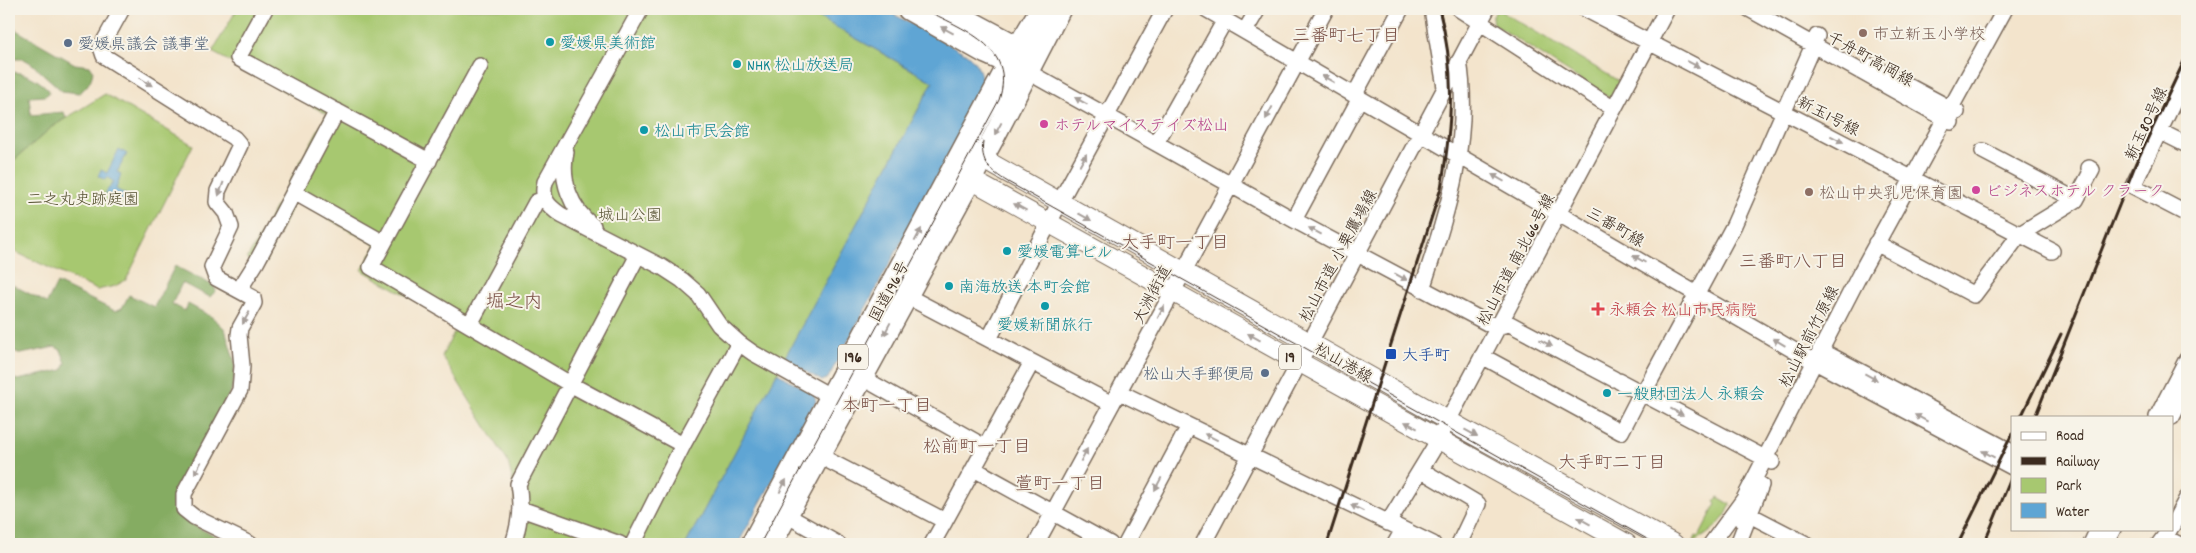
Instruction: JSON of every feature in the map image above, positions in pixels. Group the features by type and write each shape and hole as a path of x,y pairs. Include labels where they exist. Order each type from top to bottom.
{"highway":[{"path":"908,9 986,52 1019,61"},
{"path":"947,9 1019,61"},
{"path":"1019,61 1041,9"},
{"path":"1019,61 1060,9"},
{"path":"986,52 996,72 996,90"},
{"name":"国道196号","path":"972,154 996,90 1019,61"},
{"name":"国道196号","path":"771,544 780,511 811,452 831,397 854,373 972,154 1019,61"},
{"name":"国道196号","path":"752,544 780,511"}],"main road":[{"name":"松山港線","path":"972,154 1674,544"},
{"name":"松山港線","path":"961,174 1627,544"}],"street":[{"path":"122,9 101,48 104,56 234,138 240,145 218,191 217,202 226,213 231,227 212,267 216,278 253,298 254,303 238,335 242,366 240,390 184,494 184,508 194,517 250,544"},
{"path":"265,9 238,58 429,161"},
{"path":"641,9 545,182 542,192 544,199 551,208 561,215 608,238 682,280 698,294 719,325 739,343 831,397"},
{"path":"989,339 1165,9"},
{"name":"三番町線","path":"1206,9 1697,293 1821,358 2011,452"},
{"path":"1245,31 1258,9"},
{"name":"大洲街道","path":"1036,544 1326,9"},
{"path":"1294,220 1401,9"},
{"path":"1432,9 1446,87"},
{"path":"1459,9 1484,15 1614,109"},
{"name":"新玉1号線","path":"1585,9 2052,251"},
{"name":"松山市道 南北66号線","path":"1388,523 1421,470 1500,326 1667,9"},
{"name":"千舟町高岡線","path":"1749,9 1814,41 1951,115"},
{"name":"千舟町高岡線","path":"1769,9 1814,41"},
{"name":"松山駅前竹原線","path":"1951,115 2004,9"},
{"name":"松山駅前竹原線","path":"1711,544 1744,499 1768,460 1879,245 1951,115 2014,9"},
{"name":"松山市道 小栗鷹場線","path":"1203,544 1484,15"},
{"path":"1156,143 1225,20"},
{"path":"1482,356 1621,432 1734,225 1814,41"},
{"path":"1019,61 1107,116 1294,220 1489,324 1500,326 1510,324 1768,460"},
{"path":"1422,288 1444,223 1459,156 1462,116 1459,61"},
{"path":"480,66 371,267 570,384 683,445"},
{"name":"新玉80号線","path":"2187,74 2134,186 2187,214"},
{"path":"239,290 337,111"},
{"path":"2160,131 2187,145"},
{"path":"569,140 563,177 575,206 585,220 608,238"},
{"path":"1983,151 2077,198"},
{"path":"1879,245 1974,295 2020,234 2077,198 2090,169"},
{"path":"545,182 555,175 563,177"},
{"path":"294,192 384,243"},
{"path":"470,324 536,202 544,199"},
{"path":"513,544 519,526 521,509 518,484 638,255"},
{"path":"898,291 1032,362 1115,398 1189,426 1433,544"},
{"path":"633,544 683,445 739,343"},
{"name":"三番町線","path":"1821,358 2011,466"},
{"path":"2158,416 2187,359"},
{"path":"932,544 1032,362"},
{"path":"854,373 986,448"},
{"path":"2173,416 2187,388"},
{"path":"1126,544 1189,426"},
{"path":"811,452 945,520"},
{"name":"松山駅前竹原線","path":"1738,544 1750,515 1768,460"},
{"path":"974,469 1110,544"},
{"path":"1421,470 1478,504 1458,544"},
{"path":"2174,520 2187,498"},
{"path":"521,509 620,544"},
{"path":"780,511 838,544"},
{"path":"1714,544 1750,515 1806,544"},
{"path":"1395,544 1403,530"},
{"path":"2091,544 2103,530"},
{"path":"2103,530 2106,544"},
{"path":"2166,534 2178,544"}],"green space":[{"name":"城山公園","path":"237,9 804,9 933,82 686,544 518,544 514,486 508,462 442,356 458,325 362,270 376,245 295,200 263,267 247,259 327,114 212,52"},
{"path":"1497,9 1622,83 1614,98 1609,98 1493,24 1492,18"},
{"path":"9,22 16,30 75,64 90,66 93,71 89,84 79,93 62,91 31,63 24,59 9,59"},
{"path":"9,72 30,76 48,89 49,93 45,96 29,97 31,115 64,112 66,118 52,127 12,162 9,169"},
{"name":"二之丸史跡庭園","path":"105,94 193,145 126,280 115,286 97,290 9,249 9,169 12,162 52,127"},
{"path":"175,266 214,286 216,291 210,297 182,283 172,304 185,311 188,304 212,317 225,329 235,363 231,391 176,492 175,506 181,516 187,521 234,544 9,544 9,377 18,380 63,370 66,363 61,350 55,347 21,354 9,349 9,283 47,303 57,283 115,311 122,308 129,295 154,307"},
{"path":"1718,497 1730,504 1726,515 1711,531 1694,541 1696,536 1699,537"}],"water":[{"path":"804,9 884,9 965,53 979,69 982,82 977,102 828,378 822,381 784,359 933,82"},
{"path":"119,149 127,154 117,172 121,174 116,189 126,195 123,201 105,193 114,182 107,177 105,180 98,176 101,170 107,173"},
{"path":"777,373 814,394 816,401 738,544 686,544"}],"tram line":[{"path":"760,544 999,100 1003,81 1000,66 993,53 969,32 924,9"},
{"path":"983,141 983,155 991,170 1008,182 1656,544"}],"railway":[{"path":"1327,544 1441,188 1450,120 1450,76 1448,54 1439,9"},
{"path":"2035,416 2136,163 2187,55"},
{"path":"2021,416 2061,334"},
{"path":"1958,544 2011,436"},
{"path":"1984,544 2011,478"}],"place":[{"name":"市立新玉小学校","path":"1863,33"},
{"name":"愛媛県美術館","path":"550,42"},
{"name":"愛媛県議会 議事堂","path":"68,43"},
{"name":"NHK 松山放送局","path":"737,64"},
{"name":"ホテルマイステイズ松山","path":"1044,124"},
{"name":"松山市民会館","path":"644,130"},
{"name":"ビジネスホテル クラーク","path":"1976,190"},
{"name":"松山中央乳児保育園","path":"1809,192"},
{"name":"愛媛電算ビル","path":"1007,251"},
{"name":"南海放送 本町会館","path":"949,286"},
{"name":"愛媛新聞旅行","path":"1045,306"},
{"name":"永頼会 松山市民病院","path":"1598,309"},
{"name":"大手町","path":"1391,354"},
{"name":"松山大手郵便局","path":"1265,373"},
{"name":"一般財団法人 永頼会","path":"1607,393"}],"district":[{"name":"三番町七丁目","path":"1346,35"},
{"name":"大手町一丁目","path":"1175,242"},
{"name":"三番町八丁目","path":"1793,261"},
{"name":"堀之内","path":"514,300"},
{"name":"本町一丁目","path":"887,405"},
{"name":"松前町一丁目","path":"977,446"},
{"name":"大手町二丁目","path":"1612,462"},
{"name":"萱町一丁目","path":"1060,483"}]}
